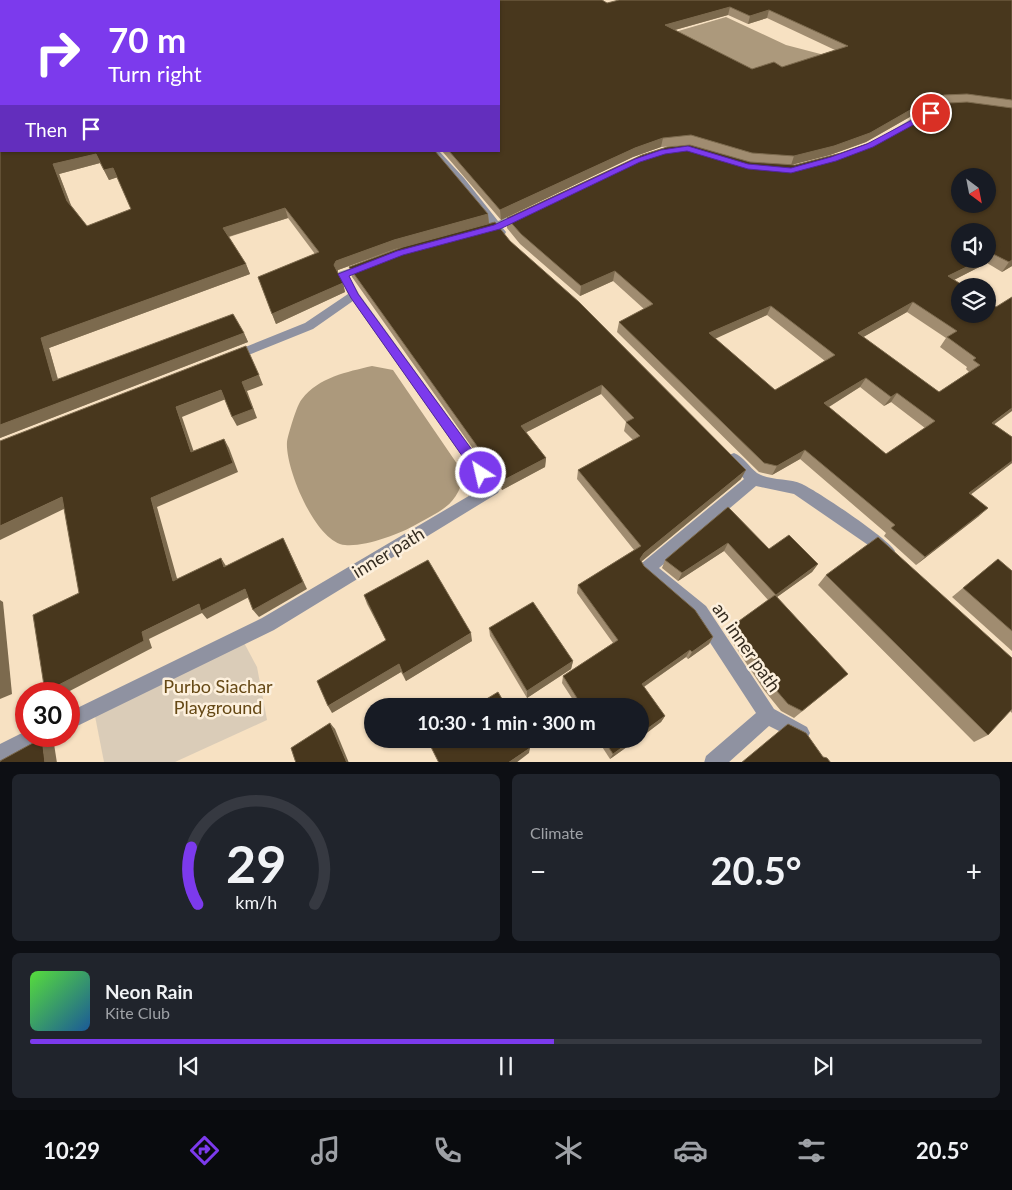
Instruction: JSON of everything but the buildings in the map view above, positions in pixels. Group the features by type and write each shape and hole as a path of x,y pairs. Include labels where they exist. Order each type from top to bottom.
{"street":[{"path":"870,146 919,118 943,108 953,108"},
{"path":"435,152 461,180 509,240"},
{"path":"470,234 497,227 532,210"},
{"path":"218,362 309,326 354,295 343,274 376,262"},
{"name":"inner path","path":"80,715 268,624 493,489 354,295"},
{"path":"727,452 754,479 798,489 875,540 896,560"},
{"name":"an inner path","path":"754,479 647,568 700,612 768,715 802,734 814,748"},
{"path":"713,762 768,715"},
{"path":"0,754 15,746"}],"green space":[{"name":"Purbo Siachar Playground","path":"241,637 257,667 267,720 175,762 104,762 94,711"}],"shaded area":[{"path":"726,17 786,45 832,57 753,74 675,32"},
{"path":"372,366 393,370 464,474 458,493 453,500 434,515 392,536 362,544 345,545 334,541 323,532 313,518 304,502 291,469 287,442 298,407 302,399 309,392 325,380"}],"route":[{"path":"481,473 354,295 343,274 400,253 497,227 637,161 664,152 688,149 748,167 791,170 834,159 870,146 931,113"}]}
